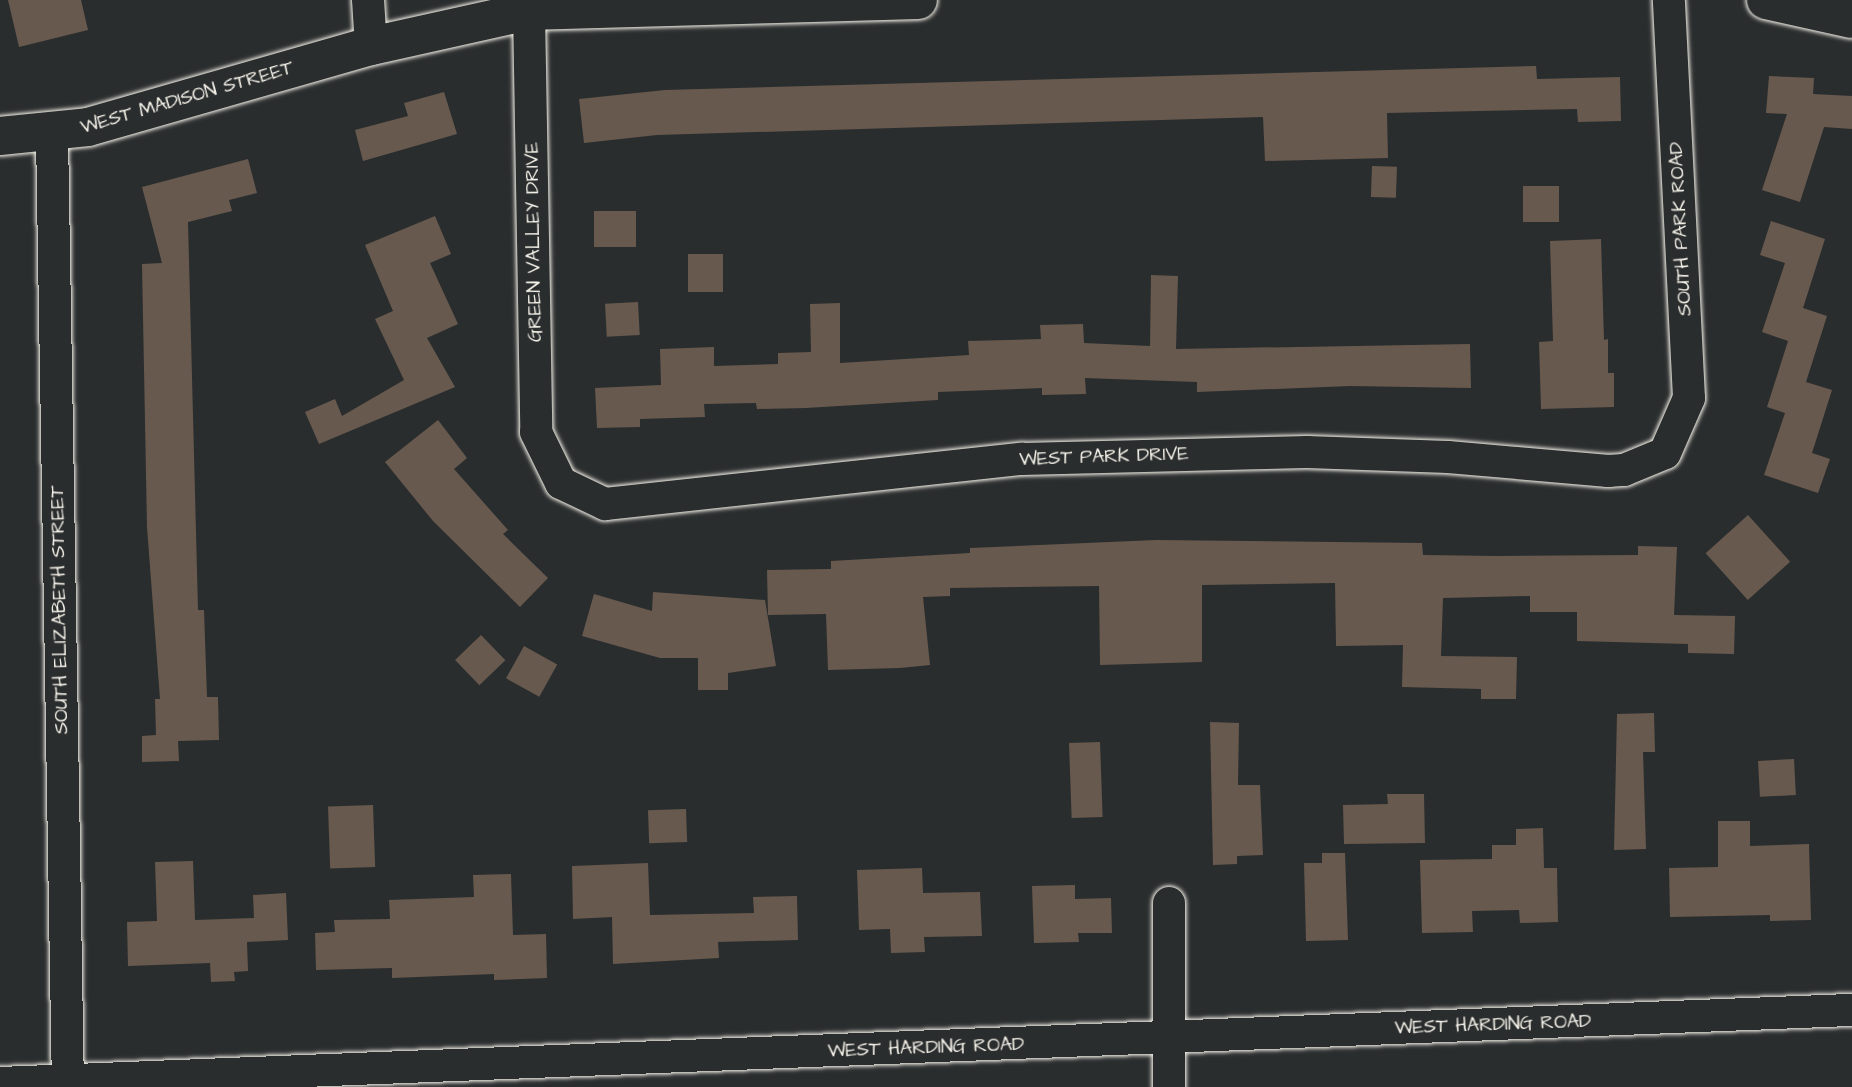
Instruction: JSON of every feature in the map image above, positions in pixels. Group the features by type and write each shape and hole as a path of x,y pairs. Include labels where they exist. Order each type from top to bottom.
{"street":[{"path":"368,0 371,46"},
{"path":"529,11 918,0"},
{"name":"SOUTH PARK ROAD","path":"1665,453 1689,398 1669,0"},
{"path":"1766,0 1852,19"},
{"name":"WEST MADISON STREET","path":"0,136 52,134 371,46 529,11"},
{"name":"GREEN VALLEY DRIVE","path":"529,11 536,432 554,470"},
{"name":"SOUTH ELIZABETH STREET","path":"52,134 68,1084"},
{"name":"WEST PARK DRIVE","path":"554,470 561,483 606,504 892,470 1035,459 1307,452 1448,457 1608,471 1624,470 1665,453"},
{"path":"1169,903 1169,1087"},
{"name":"WEST HARDING ROAD","path":"0,1083 68,1084 1852,1010"}],"building":[{"path":"8,0 81,0 88,30 19,47"},
{"path":"1536,66 1537,79 1620,77 1621,121 1578,122 1577,109 1387,113 1388,158 1265,161 1263,117 657,135 584,143 579,99 665,90"},
{"path":"1769,76 1814,78 1813,94 1852,96 1852,129 1824,127 1800,202 1762,190 1787,114 1766,113"},
{"path":"444,92 457,134 363,161 355,130 408,116 404,103"},
{"path":"248,159 257,193 229,200 232,211 188,222 198,610 204,610 207,697 218,697 219,740 178,741 179,761 142,762 142,736 156,735 155,699 160,699 147,527 142,264 162,263 142,187"},
{"path":"1372,166 1397,167 1396,198 1371,197"},
{"path":"1523,186 1559,186 1559,222 1523,222"},
{"path":"594,211 636,211 636,247 594,247"},
{"path":"435,216 451,254 430,263 458,324 427,338 455,387 319,444 305,412 335,399 342,416 404,380 375,319 393,311 365,245"},
{"path":"1771,221 1825,239 1803,308 1827,316 1806,382 1832,390 1812,453 1830,459 1818,493 1764,475 1785,413 1767,407 1788,341 1762,332 1785,263 1760,255"},
{"path":"1601,239 1604,340 1608,339 1608,373 1614,373 1614,407 1541,409 1539,342 1553,341 1550,241"},
{"path":"688,254 723,254 723,292 688,292"},
{"path":"1151,275 1178,276 1176,349 1470,344 1471,388 1350,386 1197,392 1197,382 1085,378 1086,394 1042,395 1042,388 938,392 938,400 806,408 757,409 756,403 704,404 705,417 640,419 640,427 597,428 595,388 661,385 660,349 714,347 714,366 778,364 778,353 811,352 810,304 840,303 840,363 969,355 968,341 1041,339 1040,325 1083,324 1084,343 1150,346"},
{"path":"638,302 640,335 607,337 605,304"},
{"path":"438,420 467,458 454,469 508,530 503,534 548,578 520,607 433,521 385,462"},
{"path":"1748,515 1790,562 1748,600 1706,553"},
{"path":"1156,540 1422,543 1423,555 1497,556 1638,555 1638,546 1677,547 1674,615 1735,616 1734,654 1688,653 1688,644 1577,641 1577,612 1530,612 1530,596 1443,598 1441,656 1517,657 1516,699 1481,699 1481,689 1402,687 1403,645 1336,646 1335,583 1202,585 1202,662 1100,665 1099,586 950,588 950,596 923,597 930,665 900,668 828,670 826,614 768,615 767,570 831,569 831,561 970,553 970,548"},
{"path":"653,592 765,600 776,666 728,673 728,690 698,690 698,658 660,658 582,636 594,594 652,611"},
{"path":"481,635 505,660 479,685 455,660"},
{"path":"524,646 557,664 539,697 506,678"},
{"path":"1654,713 1655,752 1643,752 1646,849 1614,850 1617,714"},
{"path":"1210,722 1239,723 1238,785 1260,785 1263,855 1237,856 1237,864 1213,865"},
{"path":"1100,742 1103,817 1072,818 1069,743"},
{"path":"1794,759 1796,795 1760,797 1758,761"},
{"path":"1387,794 1424,794 1425,843 1344,844 1343,805 1388,804"},
{"path":"373,805 375,867 330,869 328,807"},
{"path":"686,809 687,842 649,843 648,810"},
{"path":"1718,821 1750,821 1750,846 1809,844 1811,920 1770,921 1770,915 1670,917 1669,868 1718,867"},
{"path":"1543,828 1544,868 1557,868 1558,922 1520,923 1519,910 1472,911 1473,932 1422,933 1420,860 1492,859 1492,845 1516,845 1516,829"},
{"path":"1322,853 1345,853 1348,940 1306,941 1304,863 1322,863"},
{"path":"193,861 195,920 254,918 253,895 286,893 288,940 247,942 248,971 234,972 235,981 211,982 210,963 128,966 127,922 157,921 155,862"},
{"path":"648,863 650,915 754,913 753,897 797,896 798,940 718,942 719,958 613,964 612,917 573,919 572,866"},
{"path":"922,868 923,893 980,892 982,936 924,937 925,952 891,953 890,929 859,930 857,870"},
{"path":"511,874 513,935 546,934 547,978 494,980 494,974 392,978 392,968 316,970 315,933 335,932 334,920 390,919 389,900 474,897 473,875"},
{"path":"1075,885 1075,899 1111,898 1112,933 1078,933 1079,942 1034,943 1032,886"}]}
